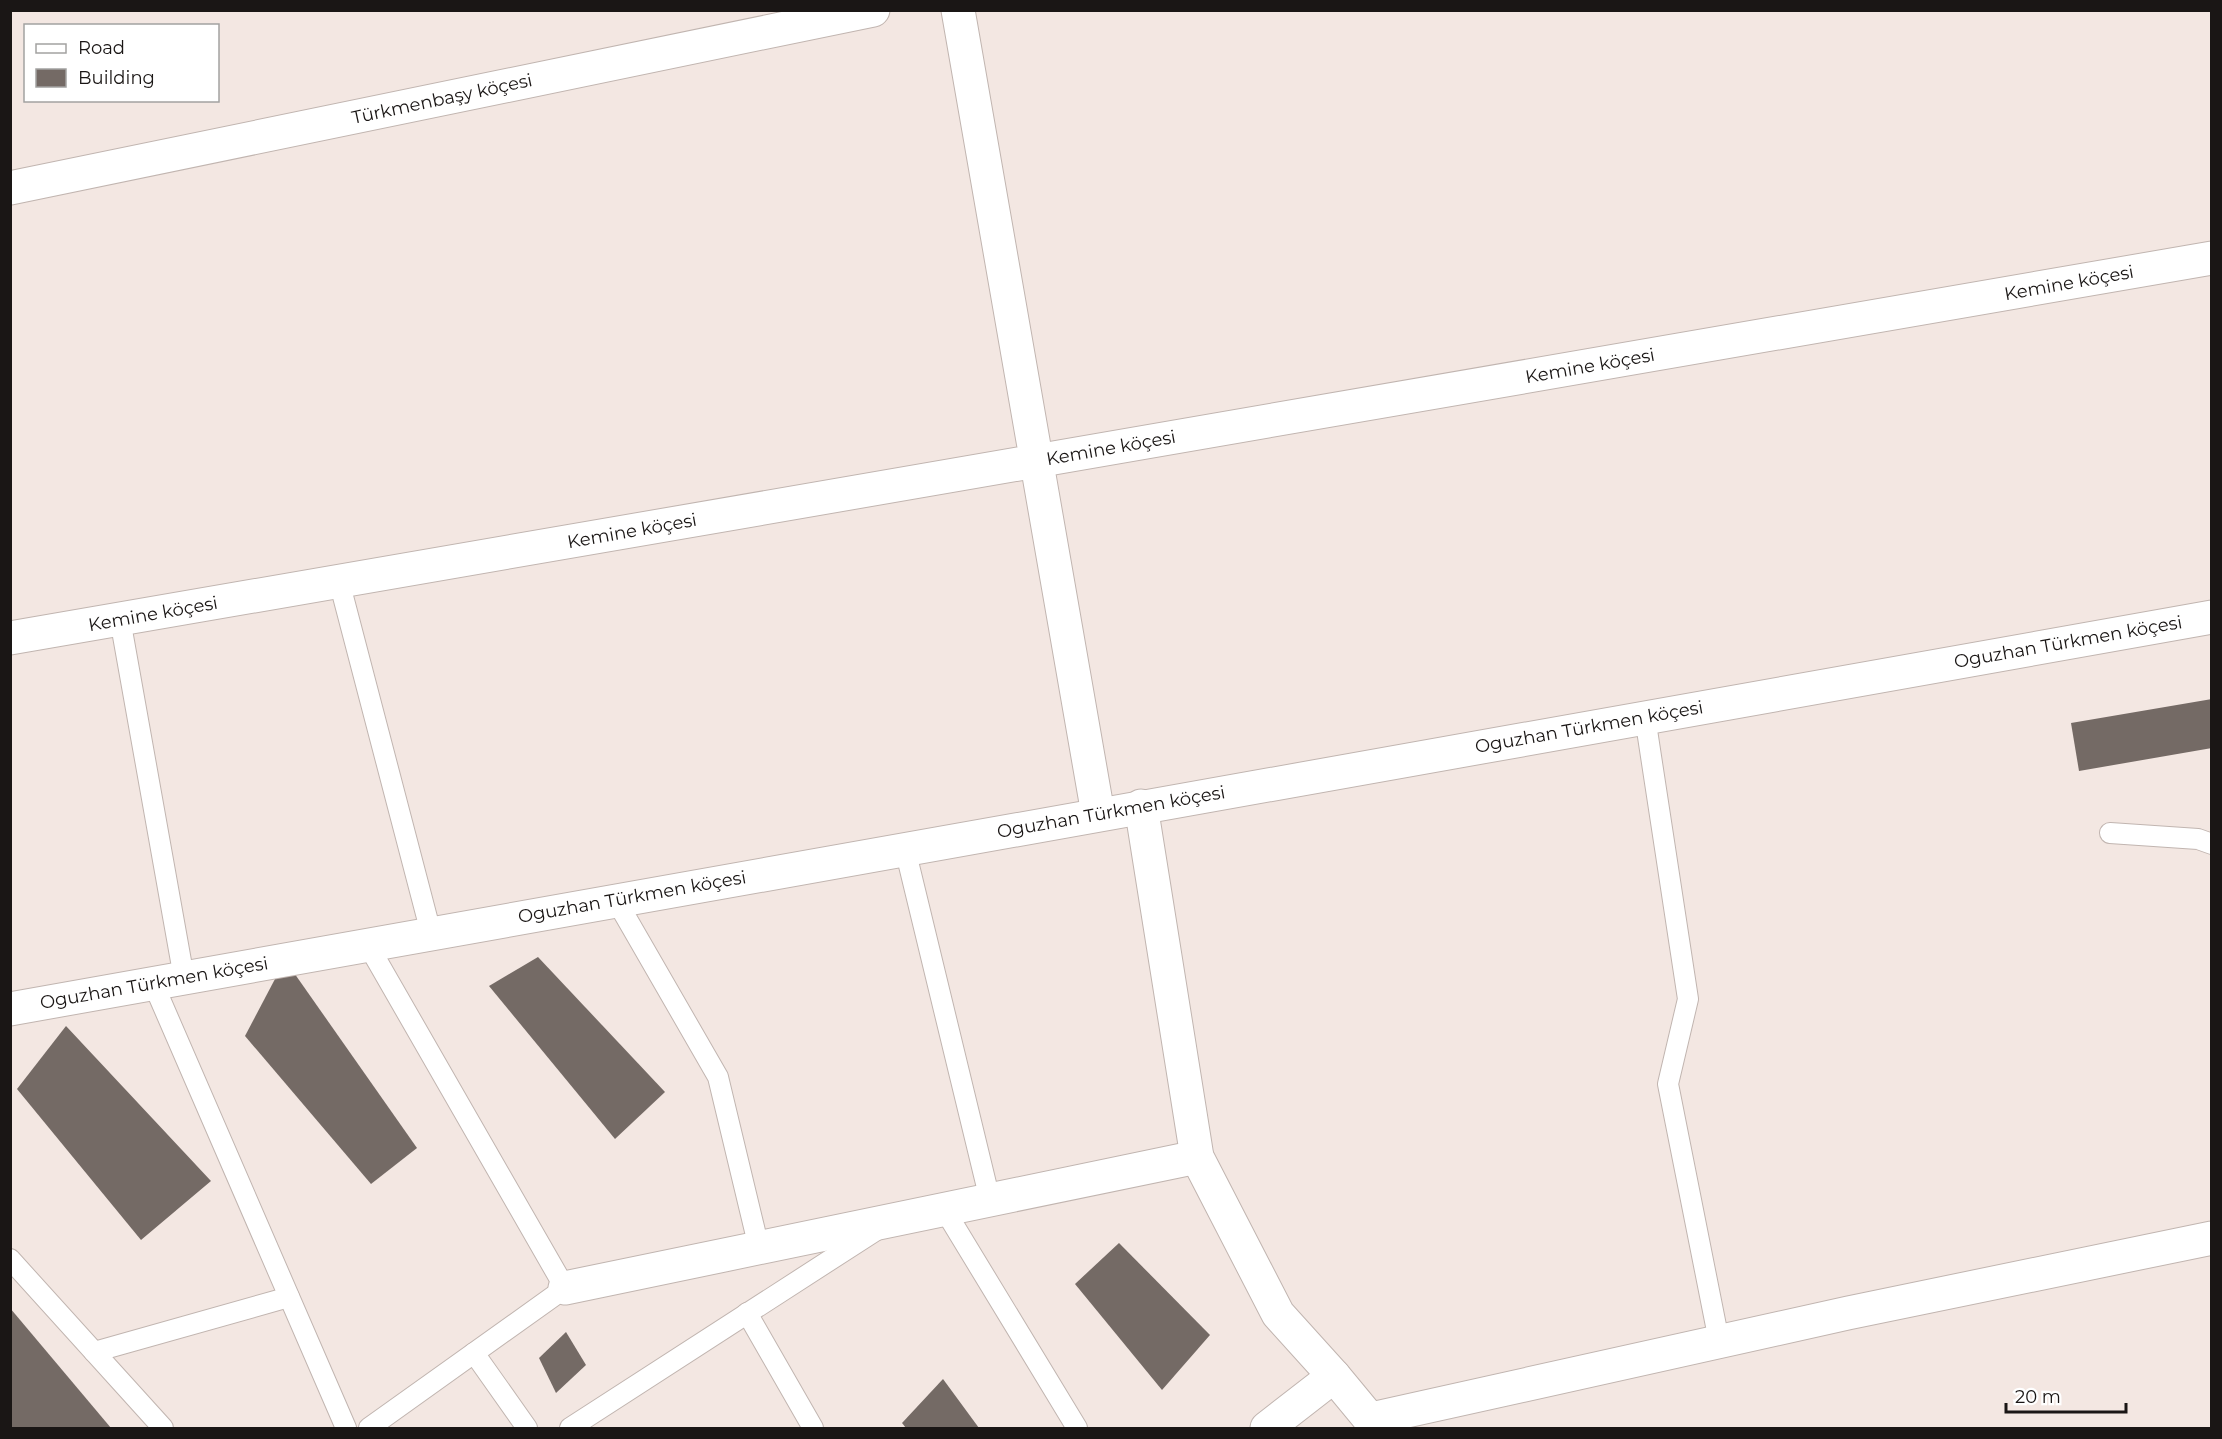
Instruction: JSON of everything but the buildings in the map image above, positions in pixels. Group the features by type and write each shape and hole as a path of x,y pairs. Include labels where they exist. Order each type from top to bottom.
{"street":[{"name":"Türkmenbaşy köçesi","path":"10,188 873,10"},
{"path":"958,10 1098,814"},
{"name":"Kemine köçesi","path":"10,638 2211,258"},
{"name":"Oguzhan Türkmen köçesi","path":"10,1009 2211,617"},
{"path":"1141,806 1197,1157 1278,1314 1374,1424 1719,1341 2211,1238"},
{"path":"565,1288 1197,1157"},
{"path":"1267,1428 1334,1376"}],"lane":[{"path":"339,581 431,933"},
{"path":"120,619 184,978"},
{"path":"1646,717 1688,999 1668,1084 1719,1341"},
{"path":"2110,833 2198,839 2211,844"},
{"path":"905,849 990,1200"},
{"path":"616,900 718,1077 759,1248"},
{"path":"368,945 565,1288 369,1428"},
{"path":"153,983 346,1428"},
{"path":"944,1209 1077,1428"},
{"path":"570,1428 891,1220"},
{"path":"10,1259 163,1428"},
{"path":"94,1352 289,1297"},
{"path":"747,1313 813,1428"},
{"path":"474,1353 527,1428"}]}
